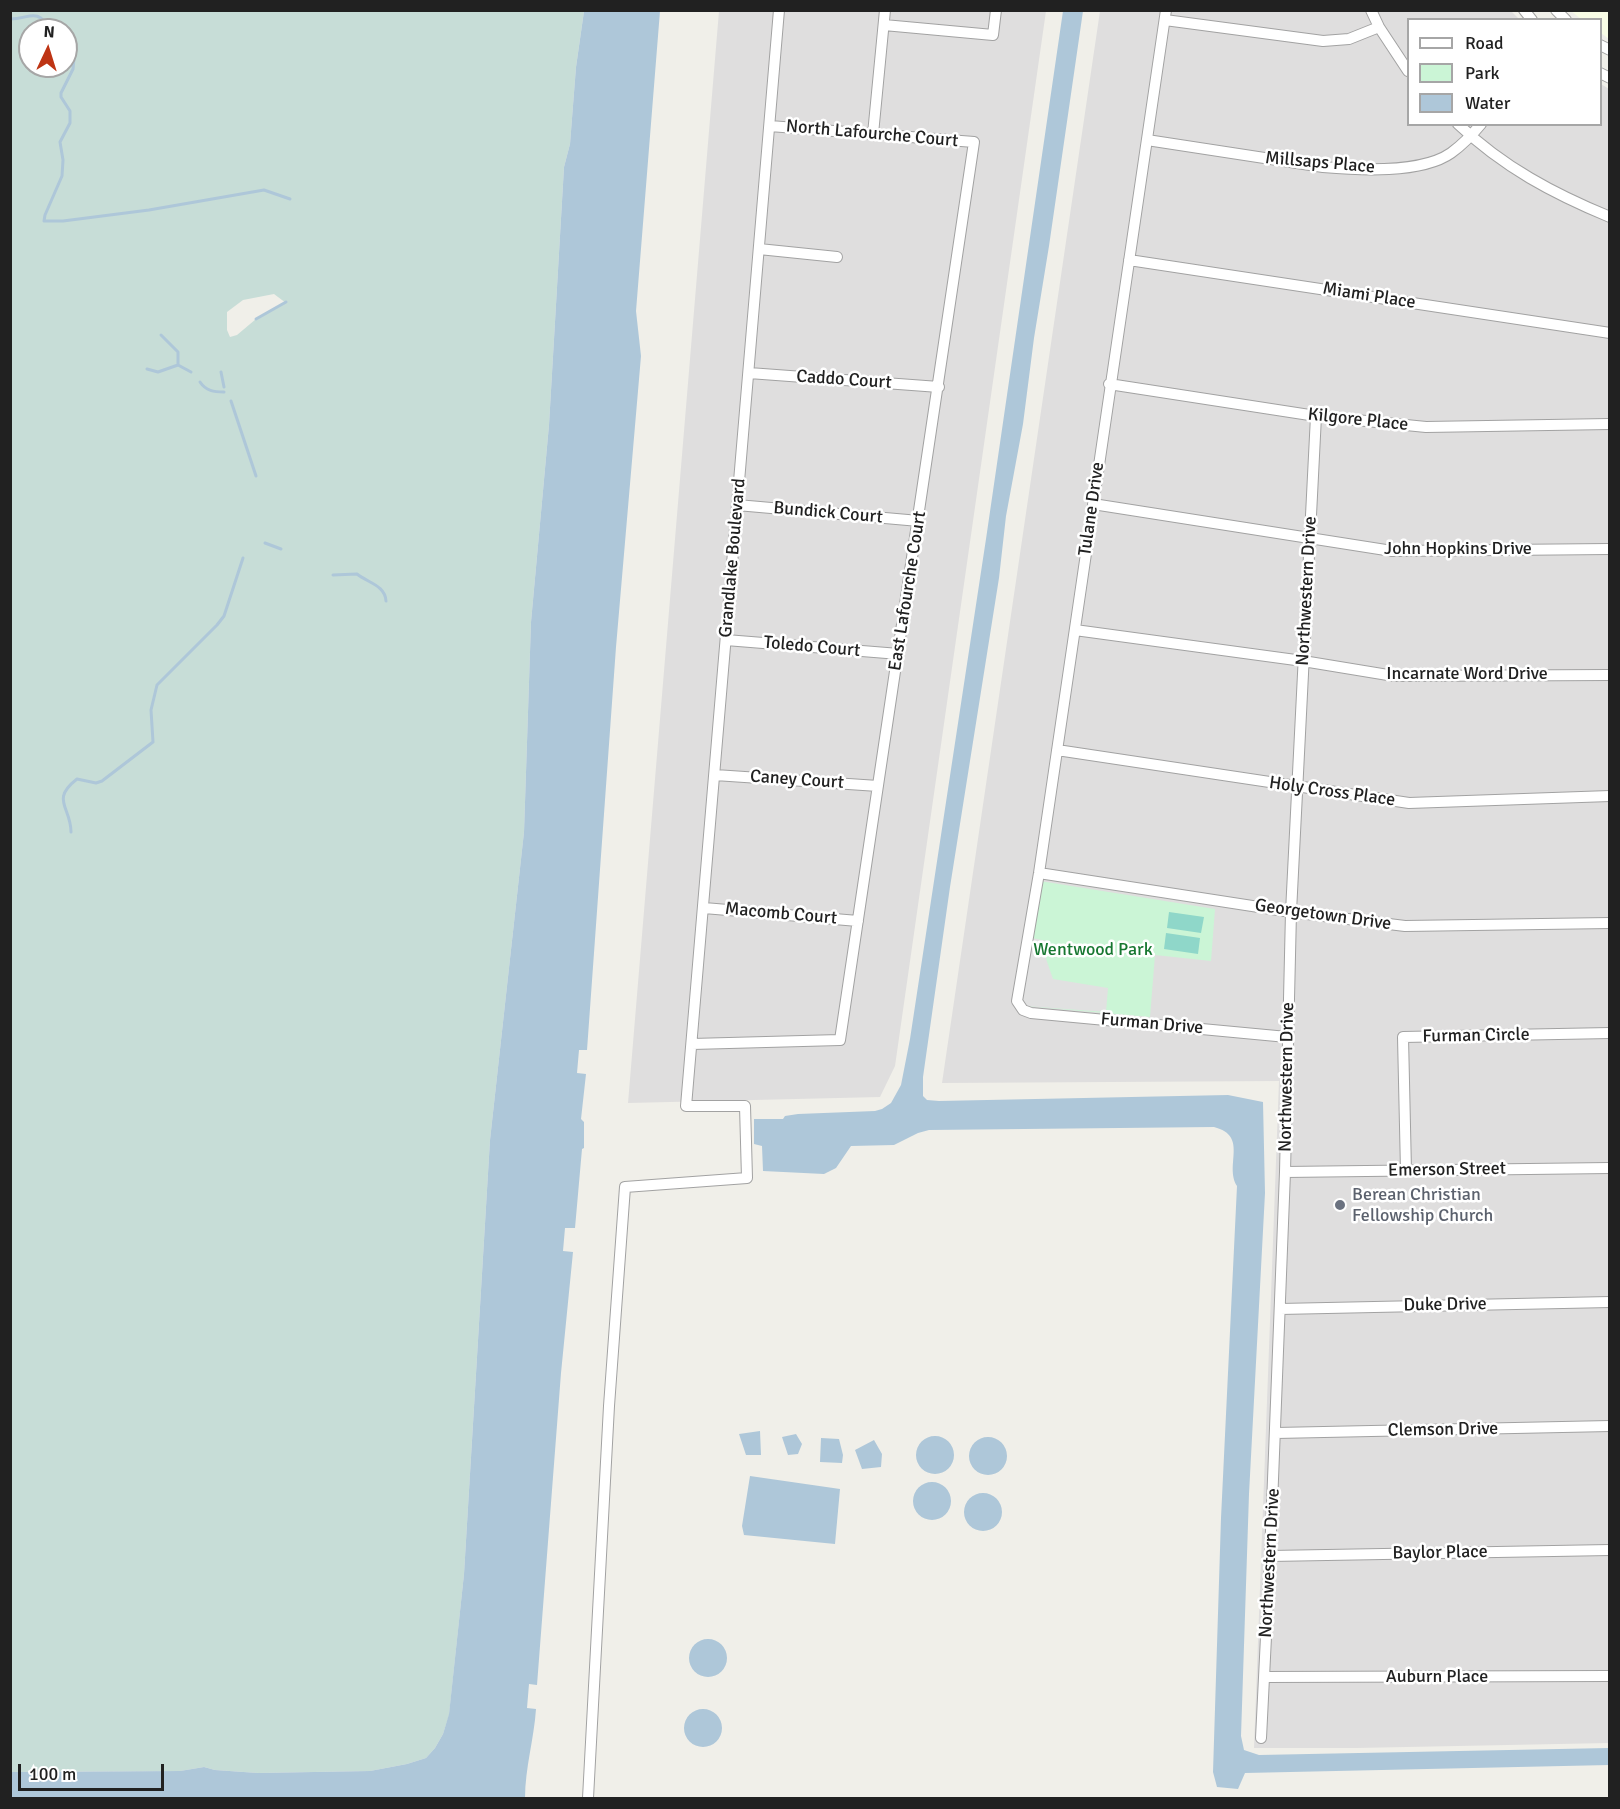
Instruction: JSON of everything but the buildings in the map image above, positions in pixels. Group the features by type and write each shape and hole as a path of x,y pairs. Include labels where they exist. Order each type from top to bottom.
{"street":[{"name":"Grandlake Boulevard","path":"588,1798 609,1406 625,1187 747,1178 745,1106 686,1106 779,10"},
{"path":"873,134 885,10"},
{"path":"884,25 993,35 996,10"},
{"path":"1371,10 1379,27 1407,69"},
{"path":"1165,15 1323,41 1349,39 1379,27"},
{"name":"Tulane Drive","path":"1019,1006 1017,994 1039,873 1165,15"},
{"name":"North Lafourche Court","path":"770,126 974,142"},
{"path":"1460,126 1495,156 1529,179 1571,201 1610,217"},
{"name":"Millsaps Place","path":"1147,140 1349,169 1397,168 1423,164 1449,155 1479,126"},
{"name":"East Lafourche Court","path":"692,1044 840,1040 974,142"},
{"path":"759,249 837,257"},
{"name":"Miami Place","path":"1129,260 1610,333"},
{"name":"Caddo Court","path":"749,373 939,387"},
{"name":"Kilgore Place","path":"1109,384 1316,416 1426,427 1610,424"},
{"name":"Northwestern Drive","path":"1261,1738 1276,1433 1291,912 1316,416"},
{"name":"John Hopkins Drive","path":"1093,504 1392,551 1610,549"},
{"name":"Bundick Court","path":"737,505 919,521"},
{"name":"Incarnate Word Drive","path":"1075,630 1303,661 1394,676 1610,675"},
{"name":"Toledo Court","path":"726,640 899,654"},
{"name":"Holy Cross Place","path":"1057,750 1410,803 1610,796"},
{"name":"Caney Court","path":"715,775 878,786"},
{"name":"Georgetown Drive","path":"1039,873 1291,912 1405,926 1610,923"},
{"name":"Macomb Court","path":"704,908 858,921"},
{"name":"Furman Drive","path":"1019,1006 1031,1013 1287,1037"},
{"name":"Furman Circle","path":"1406,1171 1403,1037 1610,1033"},
{"name":"Emerson Street","path":"1285,1172 1610,1168"},
{"name":"Duke Drive","path":"1280,1309 1610,1302"},
{"name":"Clemson Drive","path":"1276,1433 1610,1426"},
{"name":"Baylor Place","path":"1270,1556 1610,1550"},
{"name":"Auburn Place","path":"1264,1677 1610,1676"}],"shaded area":[{"path":"11,11 584,11 576,67 570,144 564,167 549,425 531,622 524,832 490,1140 464,1574 449,1715 443,1734 435,1748 426,1758 407,1764 370,1771 258,1773 204,1767 180,1771 11,1772","holes":["274,294 286,303 256,319 237,335 230,337 227,330 227,312 243,300"]},
{"path":"719,11 1046,11 895,1066 880,1097 628,1103"},
{"path":"1100,11 1511,11 1518,18 1407,18 1407,126 1602,126 1602,85 1609,89 1609,1743 1254,1748 1279,1081 942,1083"},
{"path":"1571,11 1609,11 1609,39 1602,34 1602,18 1580,18"},
{"path":"1169,912 1204,917 1201,933 1167,928"},
{"path":"1166,933 1200,938 1198,954 1164,949"},
{"path":"1032,938 1047,941 1045,956 1053,979 1108,988 1106,1012 1025,1006 1023,999"}],"green space":[{"name":"Wentwood Park","path":"1040,881 1215,909 1211,961 1155,955 1150,1017 1025,1006"}],"water":[{"path":"584,11 660,11 636,311 641,356 616,647 587,1050 579,1050 577,1073 586,1074 581,1119 584,1122 584,1148 582,1149 575,1228 565,1228 563,1251 573,1252 561,1373 537,1685 529,1684 527,1708 536,1709 525,1798 11,1798 11,1772 180,1771 204,1767 258,1773 370,1771 426,1758 443,1734 449,1714 464,1574 490,1140 524,832 531,622 549,425 564,167 570,144 576,67"},
{"path":"1063,11 1083,11 1023,424 1006,516 999,578 950,887 923,1077 923,1096 927,1100 939,1101 1228,1095 1263,1102 1265,1193 1249,1494 1241,1736 1244,1750 1259,1755 1609,1748 1609,1765 1245,1773 1238,1789 1217,1787 1213,1772 1221,1518 1237,1186 1233,1169 1233,1144 1231,1137 1225,1131 1214,1127 929,1130 894,1145 851,1146 836,1168 824,1174 763,1171 762,1146 754,1144 754,1119 783,1119 785,1116 798,1114 875,1111 891,1103 901,1085 910,1039 986,539"},
{"path":"760,1431 761,1455 746,1455 739,1434"},
{"path":"796,1434 802,1444 798,1454 788,1455 782,1437"},
{"path":"935,1436 948,1442 954,1455 948,1468 935,1474 922,1468 916,1455 922,1442"},
{"path":"988,1437 1001,1443 1007,1456 1001,1469 988,1475 975,1469 969,1456 975,1443"},
{"path":"821,1438 839,1439 843,1455 842,1463 820,1462"},
{"path":"874,1440 882,1454 881,1467 862,1469 855,1450"},
{"path":"750,1476 840,1489 835,1544 744,1535 742,1526"},
{"path":"932,1482 945,1488 951,1501 945,1514 932,1520 919,1514 913,1501 919,1488"},
{"path":"983,1493 996,1499 1002,1512 996,1525 983,1531 970,1525 964,1512 970,1499"},
{"path":"708,1639 721,1645 727,1658 721,1671 708,1677 695,1671 689,1658 695,1645"},
{"path":"703,1709 716,1715 722,1728 716,1741 703,1747 690,1741 684,1728 690,1715"}],"waterway":[{"path":"10,19 32,15 41,18"},
{"path":"68,78 61,93 70,111 70,123 60,142 63,160 62,176 44,221 63,221 149,210 264,190 290,199"},
{"path":"256,319 286,302"},
{"path":"161,335 178,352 178,365"},
{"path":"147,369 158,372 178,365 191,372"},
{"path":"221,372 224,387"},
{"path":"200,382 210,390 224,392"},
{"path":"231,401 256,476"},
{"path":"265,543 281,549"},
{"path":"71,832 63,798 69,786 77,779 96,783 102,781 153,742 151,710 157,685 224,616 243,558"},
{"path":"333,575 357,574 383,591 386,601"}],"place":[{"name":"Berean Christian Fellowship Church","path":"1340,1205"}]}
